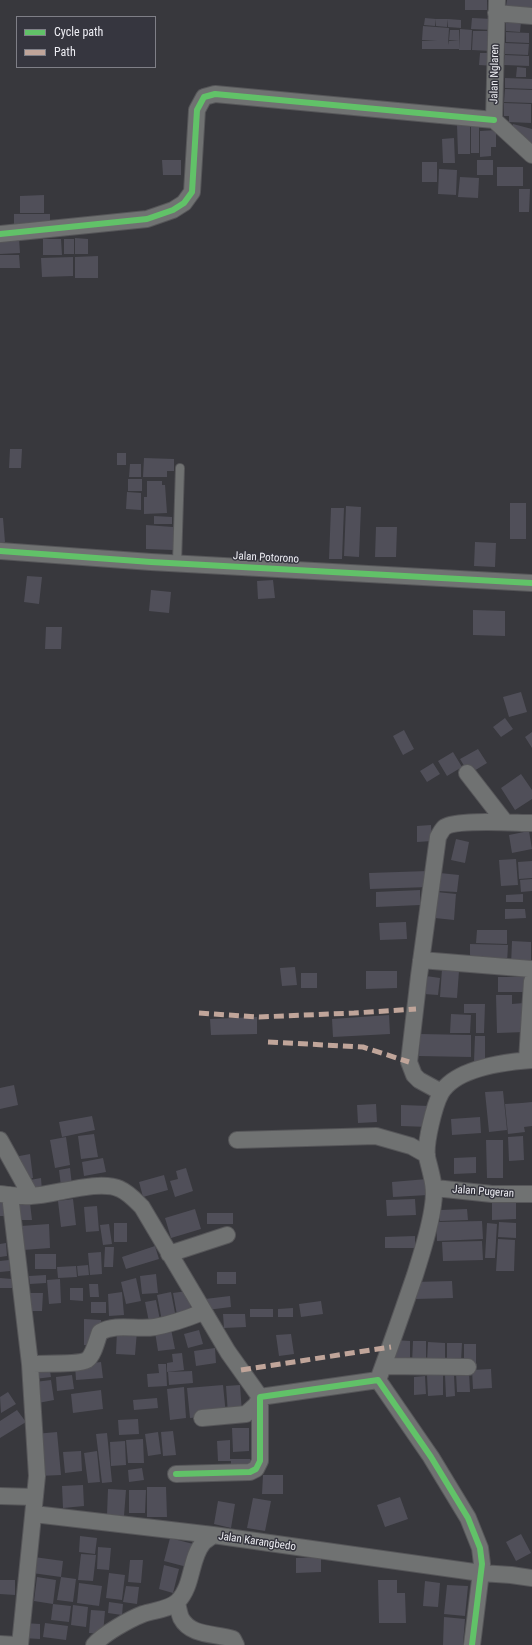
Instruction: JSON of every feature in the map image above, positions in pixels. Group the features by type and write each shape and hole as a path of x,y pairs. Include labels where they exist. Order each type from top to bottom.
{"street":[{"path":"496,6 532,16"},
{"name":"Jalan Nglaren","path":"496,6 494,120 532,154"},
{"path":"0,234 146,219 173,210 184,203 192,192 197,110 204,97 215,94 494,120"},
{"name":"Jalan Potorono","path":"0,551 177,563 532,583"},
{"path":"467,774 505,822"},
{"path":"441,1092 414,1076 409,1062 438,837 444,828 453,824 505,822 532,823"},
{"path":"421,960 532,969"},
{"path":"381,1373 391,1347 430,1224 435,1188 427,1155 431,1116 441,1092 454,1078 481,1068 530,1060 532,981"},
{"path":"238,1140 376,1136 411,1146 427,1155"},
{"path":"0,1140 31,1196"},
{"path":"0,1644 18,1645 36,1497 37,1476 30,1364 5,1194 31,1196 93,1186 110,1186 120,1188 130,1194 142,1207 203,1312 228,1352 260,1397 260,1461 256,1469 250,1472 176,1474"},
{"name":"Jalan Pugeran","path":"435,1188 492,1194 532,1194"},
{"path":"169,1254 227,1235"},
{"path":"30,1364 76,1362 86,1360 91,1355 100,1332 109,1327 155,1327 182,1320 203,1312"},
{"path":"260,1397 381,1373 468,1367"},
{"path":"381,1373 468,1518 480,1548 482,1564 472,1645"},
{"path":"202,1418 246,1414 256,1405 260,1397"},
{"path":"0,1496 36,1497"},
{"name":"Jalan Karangbedo","path":"34,1514 213,1535 480,1574 511,1575 532,1578"},
{"path":"94,1645 108,1633 143,1614 163,1609 177,1602 185,1593 199,1549 203,1542 213,1535"},
{"path":"177,1602 182,1619 188,1626 198,1632 234,1639 236,1645"}],"lane":[{"path":"177,563 180,468"}],"building":[{"path":"465,0 487,0 487,10 465,10"},
{"path":"507,0 532,0 532,14 505,12"},
{"path":"425,18 436,19 435,26 424,25"},
{"path":"472,18 493,19 493,30 471,29"},
{"path":"436,19 448,19 447,27 436,26"},
{"path":"448,19 461,20 461,28 448,27"},
{"path":"506,21 521,22 520,32 506,31"},
{"path":"423,26 449,28 448,45 449,41 459,41 459,49 422,49 422,41 437,40 422,40"},
{"path":"460,29 472,30 471,50 459,50"},
{"path":"450,30 459,30 459,41 449,40"},
{"path":"473,31 492,31 491,51 472,50"},
{"path":"506,32 529,33 529,43 506,42"},
{"path":"505,43 529,44 528,55 505,54"},
{"path":"480,53 494,53 494,66 479,65"},
{"path":"505,55 529,56 529,66 504,65"},
{"path":"517,67 526,68 526,77 516,77"},
{"path":"505,78 532,79 532,89 505,88"},
{"path":"505,89 532,90 532,103 504,102"},
{"path":"504,103 531,104 531,123 509,122 509,116 504,116"},
{"path":"471,124 479,124 479,153 471,153"},
{"path":"513,124 532,129 532,146 510,135"},
{"path":"457,125 470,125 470,154 458,154"},
{"path":"496,130 496,147 491,147 491,156 480,157 480,131"},
{"path":"454,138 455,163 443,163 442,139"},
{"path":"162,160 181,160 181,175 163,175"},
{"path":"477,160 493,160 493,175 477,175"},
{"path":"422,162 437,162 437,182 422,182"},
{"path":"497,167 523,167 523,186 497,186"},
{"path":"439,169 457,170 456,195 438,194"},
{"path":"460,177 479,178 478,198 458,197"},
{"path":"519,189 530,189 529,212 519,212"},
{"path":"44,195 44,213 20,213 20,196"},
{"path":"14,214 50,214 50,228 14,228"},
{"path":"19,238 20,253 0,254 0,239"},
{"path":"75,238 88,239 88,254 75,254"},
{"path":"43,239 61,239 62,255 43,255"},
{"path":"64,239 74,239 74,254 64,254"},
{"path":"0,255 19,255 20,268 0,268"},
{"path":"98,256 98,278 75,278 75,257"},
{"path":"73,257 73,276 42,277 41,258"},
{"path":"10,449 22,449 21,468 9,468"},
{"path":"117,453 126,453 126,465 117,465"},
{"path":"144,458 174,459 174,471 167,471 167,477 143,477"},
{"path":"130,464 141,464 141,477 129,477"},
{"path":"128,479 142,479 142,491 128,491"},
{"path":"147,481 162,481 162,485 165,485 167,513 144,514 144,497 147,497"},
{"path":"127,492 141,493 141,510 126,509"},
{"path":"510,503 526,503 526,539 510,539"},
{"path":"346,506 361,507 359,557 344,556"},
{"path":"331,508 344,508 342,559 329,559"},
{"path":"154,516 172,517 172,524 154,524"},
{"path":"0,518 3,518 5,542 0,543"},
{"path":"146,525 173,527 173,550 146,549"},
{"path":"376,527 397,527 396,557 375,557"},
{"path":"475,542 496,543 495,567 474,566"},
{"path":"27,576 42,577 39,604 24,602"},
{"path":"273,580 275,598 258,599 257,581"},
{"path":"151,590 171,592 169,613 149,611"},
{"path":"473,610 505,611 505,636 473,635"},
{"path":"46,627 62,627 61,649 45,649"},
{"path":"521,692 527,712 509,717 503,697"},
{"path":"505,718 513,729 501,737 493,727"},
{"path":"404,730 414,749 403,755 393,736"},
{"path":"532,732 532,748 525,737"},
{"path":"478,749 487,763 469,774 460,759"},
{"path":"453,752 462,767 447,776 438,761"},
{"path":"433,763 440,774 427,782 420,771"},
{"path":"521,774 532,790 532,799 515,810 501,788"},
{"path":"431,825 432,841 417,842 417,826"},
{"path":"529,831 532,849 512,853 509,835"},
{"path":"456,839 469,842 465,863 451,860"},
{"path":"516,859 518,885 501,886 499,860"},
{"path":"532,861 532,878 519,879 518,862"},
{"path":"428,871 429,887 370,889 369,873"},
{"path":"440,873 459,875 457,892 438,891"},
{"path":"532,879 532,891 521,892 520,880"},
{"path":"420,890 420,905 376,907 376,892"},
{"path":"437,892 456,894 454,920 435,918"},
{"path":"523,894 523,902 506,902 506,895"},
{"path":"505,909 525,909 526,918 505,919"},
{"path":"406,922 407,939 380,940 379,923"},
{"path":"477,930 507,930 507,944 476,943"},
{"path":"512,941 531,942 531,965 511,965"},
{"path":"470,944 508,945 507,963 495,963 495,957 481,957 470,962"},
{"path":"295,967 297,985 282,986 280,968"},
{"path":"442,969 459,971 457,998 440,997"},
{"path":"366,971 397,971 397,988 366,989"},
{"path":"301,973 317,973 317,988 301,988"},
{"path":"426,976 440,978 438,995 424,994"},
{"path":"498,977 527,977 527,992 498,992"},
{"path":"496,995 512,995 512,1004 524,1003 525,1032 497,1033"},
{"path":"464,1004 485,1004 484,1033 476,1033 476,1013 464,1013"},
{"path":"451,1014 471,1015 470,1033 450,1033"},
{"path":"389,1015 390,1034 333,1037 332,1019"},
{"path":"257,1017 257,1034 211,1035 210,1019"},
{"path":"420,1034 471,1035 471,1057 419,1056"},
{"path":"475,1036 485,1036 485,1062 474,1062"},
{"path":"14,1085 18,1105 0,1109 0,1088"},
{"path":"503,1091 507,1130 489,1132 485,1092"},
{"path":"532,1102 532,1126 524,1127 525,1132 508,1134 505,1104"},
{"path":"376,1104 377,1122 358,1123 357,1105"},
{"path":"401,1105 430,1106 429,1127 401,1126"},
{"path":"92,1116 95,1130 62,1137 59,1122"},
{"path":"480,1117 481,1133 452,1135 451,1119"},
{"path":"94,1134 98,1157 81,1159 78,1136"},
{"path":"523,1136 524,1160 509,1161 508,1137"},
{"path":"66,1137 70,1165 55,1168 50,1140"},
{"path":"486,1140 503,1140 503,1178 487,1178"},
{"path":"30,1154 33,1178 23,1180 14,1157"},
{"path":"476,1157 476,1173 454,1174 454,1158"},
{"path":"103,1158 106,1172 84,1176 82,1162"},
{"path":"70,1168 72,1185 61,1186 59,1170"},
{"path":"186,1168 193,1191 175,1197 170,1181 178,1179 176,1171"},
{"path":"164,1175 168,1190 143,1197 139,1182"},
{"path":"41,1178 42,1191 32,1193 30,1180"},
{"path":"427,1179 428,1195 393,1197 392,1182"},
{"path":"492,1197 516,1197 516,1219 492,1220"},
{"path":"73,1199 76,1225 61,1227 58,1201"},
{"path":"415,1199 416,1215 387,1216 386,1200"},
{"path":"0,1200 6,1200 6,1216 0,1216"},
{"path":"30,1203 32,1220 20,1220 19,1204"},
{"path":"97,1206 99,1231 86,1232 84,1207"},
{"path":"195,1209 201,1229 171,1238 165,1218"},
{"path":"467,1209 468,1220 440,1221 440,1210"},
{"path":"207,1213 233,1213 233,1224 207,1224"},
{"path":"482,1221 483,1239 437,1241 436,1222"},
{"path":"499,1222 516,1223 516,1238 498,1237"},
{"path":"114,1223 127,1223 127,1242 114,1242"},
{"path":"487,1223 497,1224 495,1258 485,1258"},
{"path":"49,1224 50,1248 23,1250 21,1226"},
{"path":"109,1224 112,1244 103,1245 100,1225"},
{"path":"415,1236 415,1248 385,1248 385,1237"},
{"path":"498,1239 515,1240 514,1271 496,1271"},
{"path":"482,1241 483,1260 443,1261 442,1242"},
{"path":"6,1243 7,1256 0,1257 0,1244"},
{"path":"155,1246 159,1259 126,1269 122,1257"},
{"path":"105,1247 114,1247 113,1267 104,1267"},
{"path":"101,1252 102,1274 90,1275 88,1253"},
{"path":"35,1254 56,1254 56,1269 35,1269"},
{"path":"9,1260 10,1271 0,1272 0,1261"},
{"path":"88,1265 89,1275 78,1276 77,1266"},
{"path":"76,1266 77,1277 58,1278 57,1267"},
{"path":"217,1272 236,1272 236,1284 217,1284"},
{"path":"156,1274 158,1293 142,1294 140,1276"},
{"path":"46,1275 46,1283 30,1284 29,1276"},
{"path":"0,1278 12,1279 12,1288 0,1288"},
{"path":"136,1278 141,1301 126,1304 121,1282"},
{"path":"60,1279 61,1303 49,1304 47,1280"},
{"path":"452,1281 453,1298 415,1299 414,1282"},
{"path":"89,1284 98,1284 99,1297 90,1297"},
{"path":"70,1288 83,1288 83,1301 70,1300"},
{"path":"187,1291 192,1312 177,1315 173,1293"},
{"path":"122,1292 124,1315 109,1316 108,1294"},
{"path":"171,1292 176,1318 162,1321 157,1295"},
{"path":"30,1293 43,1293 42,1311 29,1311"},
{"path":"230,1296 231,1307 207,1310 205,1299"},
{"path":"156,1300 160,1320 149,1322 145,1302"},
{"path":"321,1301 323,1314 301,1317 299,1304"},
{"path":"91,1302 106,1302 106,1313 91,1313"},
{"path":"293,1308 293,1317 278,1317 278,1309"},
{"path":"250,1309 273,1309 273,1317 250,1317"},
{"path":"223,1314 245,1314 246,1327 224,1328"},
{"path":"84,1319 101,1320 101,1330 94,1346 84,1345"},
{"path":"171,1329 175,1349 158,1351 155,1332"},
{"path":"117,1330 137,1331 135,1355 116,1354"},
{"path":"199,1330 203,1344 188,1348 184,1334"},
{"path":"291,1334 294,1354 279,1356 276,1335"},
{"path":"395,1340 410,1341 410,1362 395,1362"},
{"path":"413,1341 426,1341 426,1363 412,1363"},
{"path":"428,1342 445,1343 445,1363 427,1362"},
{"path":"447,1343 462,1343 461,1362 447,1362"},
{"path":"464,1344 476,1344 476,1363 464,1363"},
{"path":"215,1348 216,1363 196,1366 194,1351"},
{"path":"182,1353 184,1370 167,1372 167,1363 173,1362 172,1354"},
{"path":"101,1362 103,1378 76,1380 75,1365"},
{"path":"158,1364 166,1364 167,1386 148,1387 147,1374 159,1373"},
{"path":"49,1365 51,1377 35,1379 33,1367"},
{"path":"491,1369 492,1388 473,1389 472,1370"},
{"path":"192,1371 193,1383 169,1385 168,1372"},
{"path":"469,1372 470,1392 457,1392 456,1373"},
{"path":"72,1375 74,1389 57,1391 56,1377"},
{"path":"427,1375 443,1375 443,1395 428,1396"},
{"path":"445,1375 454,1375 455,1396 446,1397"},
{"path":"425,1376 426,1394 414,1395 414,1377"},
{"path":"51,1380 54,1400 38,1403 35,1382"},
{"path":"223,1385 226,1415 190,1418 187,1388"},
{"path":"240,1385 242,1413 228,1414 226,1386"},
{"path":"184,1387 186,1418 170,1420 167,1389"},
{"path":"101,1390 103,1409 73,1413 71,1394"},
{"path":"8,1392 16,1404 1,1413 0,1397"},
{"path":"157,1398 158,1408 134,1410 133,1400"},
{"path":"17,1410 26,1422 0,1438 0,1421"},
{"path":"138,1419 139,1434 119,1435 118,1420"},
{"path":"232,1428 249,1428 249,1451 233,1452"},
{"path":"173,1431 176,1455 163,1456 161,1432"},
{"path":"57,1432 61,1475 38,1476 35,1434"},
{"path":"158,1432 161,1454 148,1456 145,1434"},
{"path":"107,1433 112,1482 102,1483 96,1434"},
{"path":"143,1439 144,1463 128,1463 126,1440"},
{"path":"230,1440 230,1459 250,1459 251,1469 231,1469 231,1461 218,1461 217,1441"},
{"path":"125,1441 126,1465 111,1466 110,1442"},
{"path":"81,1451 82,1471 65,1473 63,1452"},
{"path":"97,1451 100,1482 88,1483 84,1453"},
{"path":"142,1468 144,1480 129,1482 128,1470"},
{"path":"263,1475 283,1475 283,1494 262,1494"},
{"path":"83,1485 84,1506 63,1508 62,1486"},
{"path":"147,1487 166,1487 167,1517 147,1517"},
{"path":"108,1489 126,1490 124,1516 107,1515"},
{"path":"129,1490 146,1490 145,1513 129,1513"},
{"path":"400,1497 408,1519 385,1527 377,1505"},
{"path":"253,1498 271,1501 265,1531 247,1528"},
{"path":"218,1501 235,1504 231,1528 214,1524"},
{"path":"521,1534 531,1553 516,1561 506,1542"},
{"path":"80,1536 97,1538 95,1554 79,1552"},
{"path":"170,1538 197,1545 191,1568 164,1561"},
{"path":"98,1547 111,1548 109,1570 97,1569"},
{"path":"81,1554 96,1555 93,1581 78,1580"},
{"path":"34,1557 63,1561 61,1577 32,1573"},
{"path":"321,1557 321,1572 296,1573 296,1558"},
{"path":"130,1560 143,1560 141,1583 128,1582"},
{"path":"164,1565 179,1569 173,1593 159,1589"},
{"path":"109,1573 125,1575 122,1600 106,1598"},
{"path":"37,1577 56,1580 53,1604 34,1601"},
{"path":"61,1577 76,1579 73,1602 57,1600"},
{"path":"0,1580 15,1580 15,1595 0,1594"},
{"path":"378,1580 397,1580 397,1593 405,1593 406,1623 379,1623"},
{"path":"425,1581 440,1583 438,1607 423,1606"},
{"path":"79,1583 102,1586 99,1606 77,1603"},
{"path":"447,1585 468,1586 465,1616 444,1614"},
{"path":"126,1586 139,1587 137,1604 123,1602"},
{"path":"109,1602 123,1604 122,1615 108,1613"},
{"path":"53,1604 71,1606 69,1622 51,1620"},
{"path":"73,1605 88,1607 86,1627 71,1625"},
{"path":"91,1610 105,1611 103,1634 89,1633"},
{"path":"444,1617 465,1619 463,1645 443,1645"},
{"path":"24,1623 40,1624 40,1639 23,1638"},
{"path":"45,1623 68,1626 66,1640 43,1637"}],"marked path":[{"path":"199,1013 259,1017 416,1009"},
{"path":"268,1042 363,1047 409,1062"},
{"path":"241,1370 391,1347"}],"cycle path":[{"path":"0,234 147,219 173,210 184,203 192,192 197,110 204,97 215,94 494,120"},
{"path":"0,551 151,562 532,583"},
{"path":"176,1474 250,1472 256,1469 260,1461 260,1397 378,1380 431,1457 468,1518 480,1548 482,1564 472,1645"}]}
